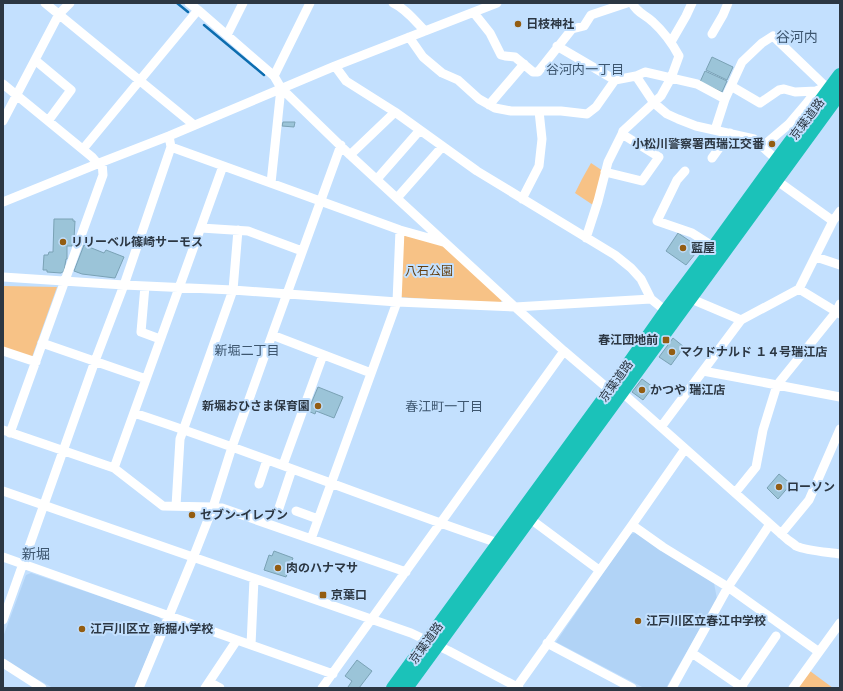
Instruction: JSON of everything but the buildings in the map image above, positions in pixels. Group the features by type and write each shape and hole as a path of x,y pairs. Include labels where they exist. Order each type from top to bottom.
{"highway":[{"name":"京葉道路","path":"393,688 433,643 530,518 616,391 666,311 840,75"},
{"name":"京葉道路","path":"406,688 433,643 498,543 690,298 776,180 829,91"}],"street":[{"path":"45,3 194,125"},
{"path":"3,121 59,14 70,3"},
{"path":"189,3 274,76 281,88 350,155 515,307 605,386 626,396 792,543 801,548 840,554"},
{"path":"227,35 243,3"},
{"path":"274,76 310,3"},
{"path":"394,3 401,7 408,6 425,31"},
{"path":"3,202 169,136 335,66 497,3"},
{"path":"474,13 490,33 501,54 515,57 533,72 538,72 557,46 572,29 584,26 591,15 627,3"},
{"path":"586,238 598,201 608,162 622,134 661,96 671,78 679,56 671,42 653,22 636,10 632,3"},
{"path":"671,42 692,3"},
{"path":"712,34 728,3"},
{"path":"83,149 198,10"},
{"path":"715,130 725,99 742,62 762,43 774,36 829,91"},
{"path":"409,37 423,57 442,73 458,80 479,99 494,108 511,111 561,111 587,114 596,107 615,80"},
{"path":"557,46 615,80 636,76 645,72 697,84 725,99"},
{"path":"35,60 71,90 48,121"},
{"path":"489,105 524,64"},
{"path":"335,66 346,81 395,112 477,170 615,255 641,280 651,299 666,311"},
{"path":"636,76 654,103 667,114 696,126 754,139 776,160"},
{"path":"3,84 100,163 103,175 36,362 7,431 114,468 163,506 222,508 406,572"},
{"path":"731,86 760,103 779,90 784,89 795,92 829,91"},
{"path":"271,183 281,88"},
{"path":"762,147 789,124 806,104 829,91"},
{"path":"522,199 539,166 542,139 539,111"},
{"path":"350,155 395,112"},
{"path":"377,179 420,130"},
{"path":"712,158 730,133"},
{"path":"605,172 642,181 659,157 622,134"},
{"path":"3,620 95,361 124,285 171,147 169,136"},
{"path":"139,688 168,616 194,558 286,294 341,146"},
{"path":"397,198 442,146"},
{"path":"171,147 400,230 446,243"},
{"path":"114,468 223,166"},
{"path":"685,171 678,180 658,221 692,233 714,247"},
{"path":"776,180 833,221"},
{"path":"661,427 741,320 799,289 833,221 840,211"},
{"path":"201,228 248,231 302,251"},
{"path":"176,506 180,439 233,290 238,230"},
{"path":"311,539 397,302 400,230"},
{"path":"816,257 840,264"},
{"path":"3,277 233,290 397,302 515,307 651,299"},
{"path":"145,286 141,332 160,339"},
{"path":"735,493 756,467 763,430 777,385 839,310 799,289"},
{"path":"690,298 741,320"},
{"path":"272,335 371,373"},
{"path":"42,343 146,379"},
{"path":"3,351 36,362"},
{"path":"322,688 564,351"},
{"path":"283,465 323,355"},
{"path":"703,371 840,397"},
{"path":"134,413 184,429 440,524 498,543"},
{"path":"781,534 809,500 840,429"},
{"path":"3,491 411,633 518,688 685,449"},
{"path":"259,484 267,460"},
{"path":"279,508 292,469"},
{"path":"296,511 318,519"},
{"path":"530,518 600,570"},
{"path":"672,688 728,587 770,524"},
{"path":"632,525 663,547 728,587 819,652"},
{"path":"3,557 333,674"},
{"path":"251,645 254,579"},
{"path":"792,688 840,623"},
{"path":"692,653 742,687 776,636"},
{"path":"220,688 207,685 237,640"},
{"path":"548,643 632,688"},
{"path":"3,664 42,688"}],"shaded area":[{"name":"江戸川区立春江中学校","path":"636,533 714,583 717,599 666,688 644,688 556,642 630,534"},
{"name":"江戸川区立 新掘小学校","path":"31,573 158,616 162,620 135,688 53,688 3,660 3,637 26,575"}],"green space":[{"path":"591,163 603,171 593,205 575,193"},
{"name":"八石公園","path":"403,235 443,245 502,300 500,304 400,297"},
{"path":"3,286 57,287 32,357 3,348"},
{"path":"810,671 833,688 798,688"}],"waterway":[{"path":"177,3 188,12"},
{"path":"204,25 264,75"}],"place":[{"name":"日枝神社","path":"518,24"},
{"name":"小松川警察署西瑞江交番","path":"772,144"},
{"name":"リリーベル篠崎サーモス","path":"63,242"},
{"name":"藍屋","path":"683,248"},
{"name":"春江団地前","path":"666,340"},
{"name":"マクドナルド １４号瑞江店","path":"672,352"},
{"name":"かつや 瑞江店","path":"642,390"},
{"name":"新堀おひさま保育園","path":"318,406"},
{"name":"ローソン","path":"779,487"},
{"name":"セブン-イレブン","path":"192,515"},
{"name":"肉のハナマサ","path":"278,568"},
{"name":"京葉口","path":"323,595"},
{"name":"江戸川区立春江中学校","path":"638,621"},
{"name":"江戸川区立 新掘小学校","path":"82,629"}],"district":[{"name":"谷河内","path":"797,37"},
{"name":"谷河内一丁目","path":"585,69"},
{"name":"新堀二丁目","path":"247,350"},
{"name":"春江町一丁目","path":"444,406"},
{"name":"新堀","path":"36,554"}]}
